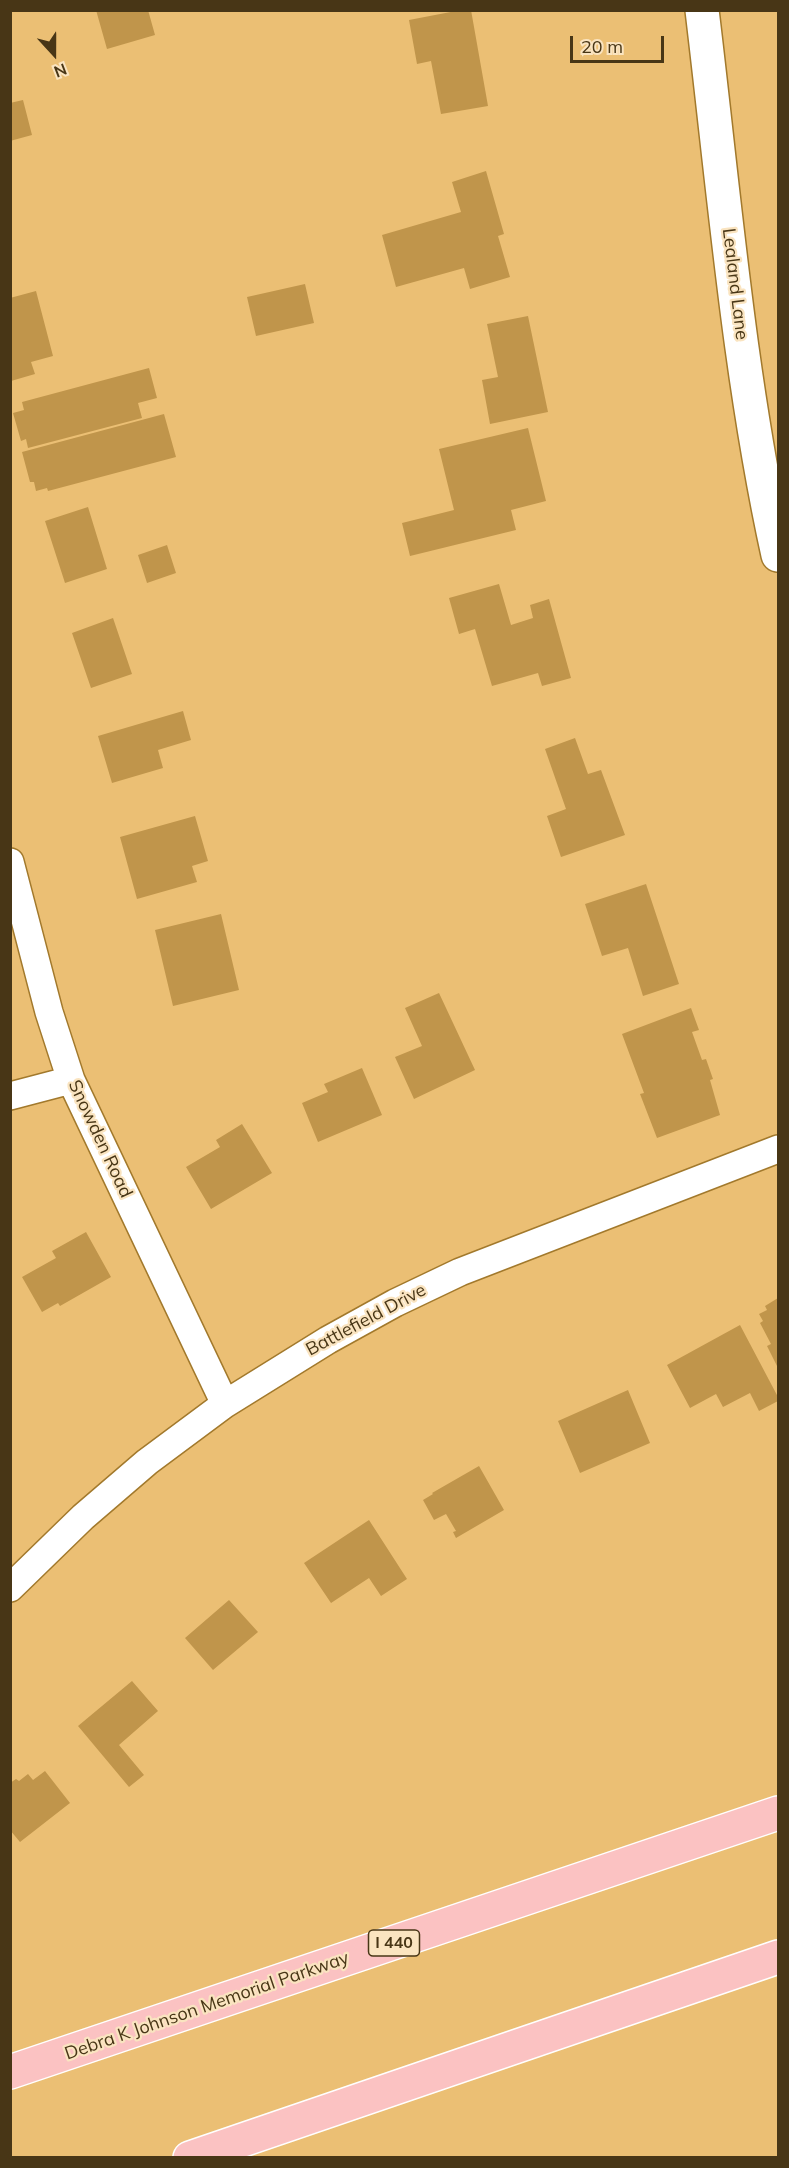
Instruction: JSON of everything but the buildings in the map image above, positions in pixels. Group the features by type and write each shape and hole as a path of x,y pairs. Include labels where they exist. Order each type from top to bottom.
{"highway":[{"name":"Debra K Johnson Memorial Parkway","path":"10,2072 778,1813"},
{"path":"190,2157 778,1957"}],"street":[{"name":"Lealand Lane","path":"702,10 740,323 769,462 766,502 778,555"},
{"name":"Snowden Road","path":"10,862 49,1012 71,1080 225,1404"},
{"path":"10,1096 71,1080"},
{"name":"Battlefield Drive","path":"10,1588 117,1486 170,1443 225,1404 328,1340 428,1287 538,1240 778,1149"}]}
